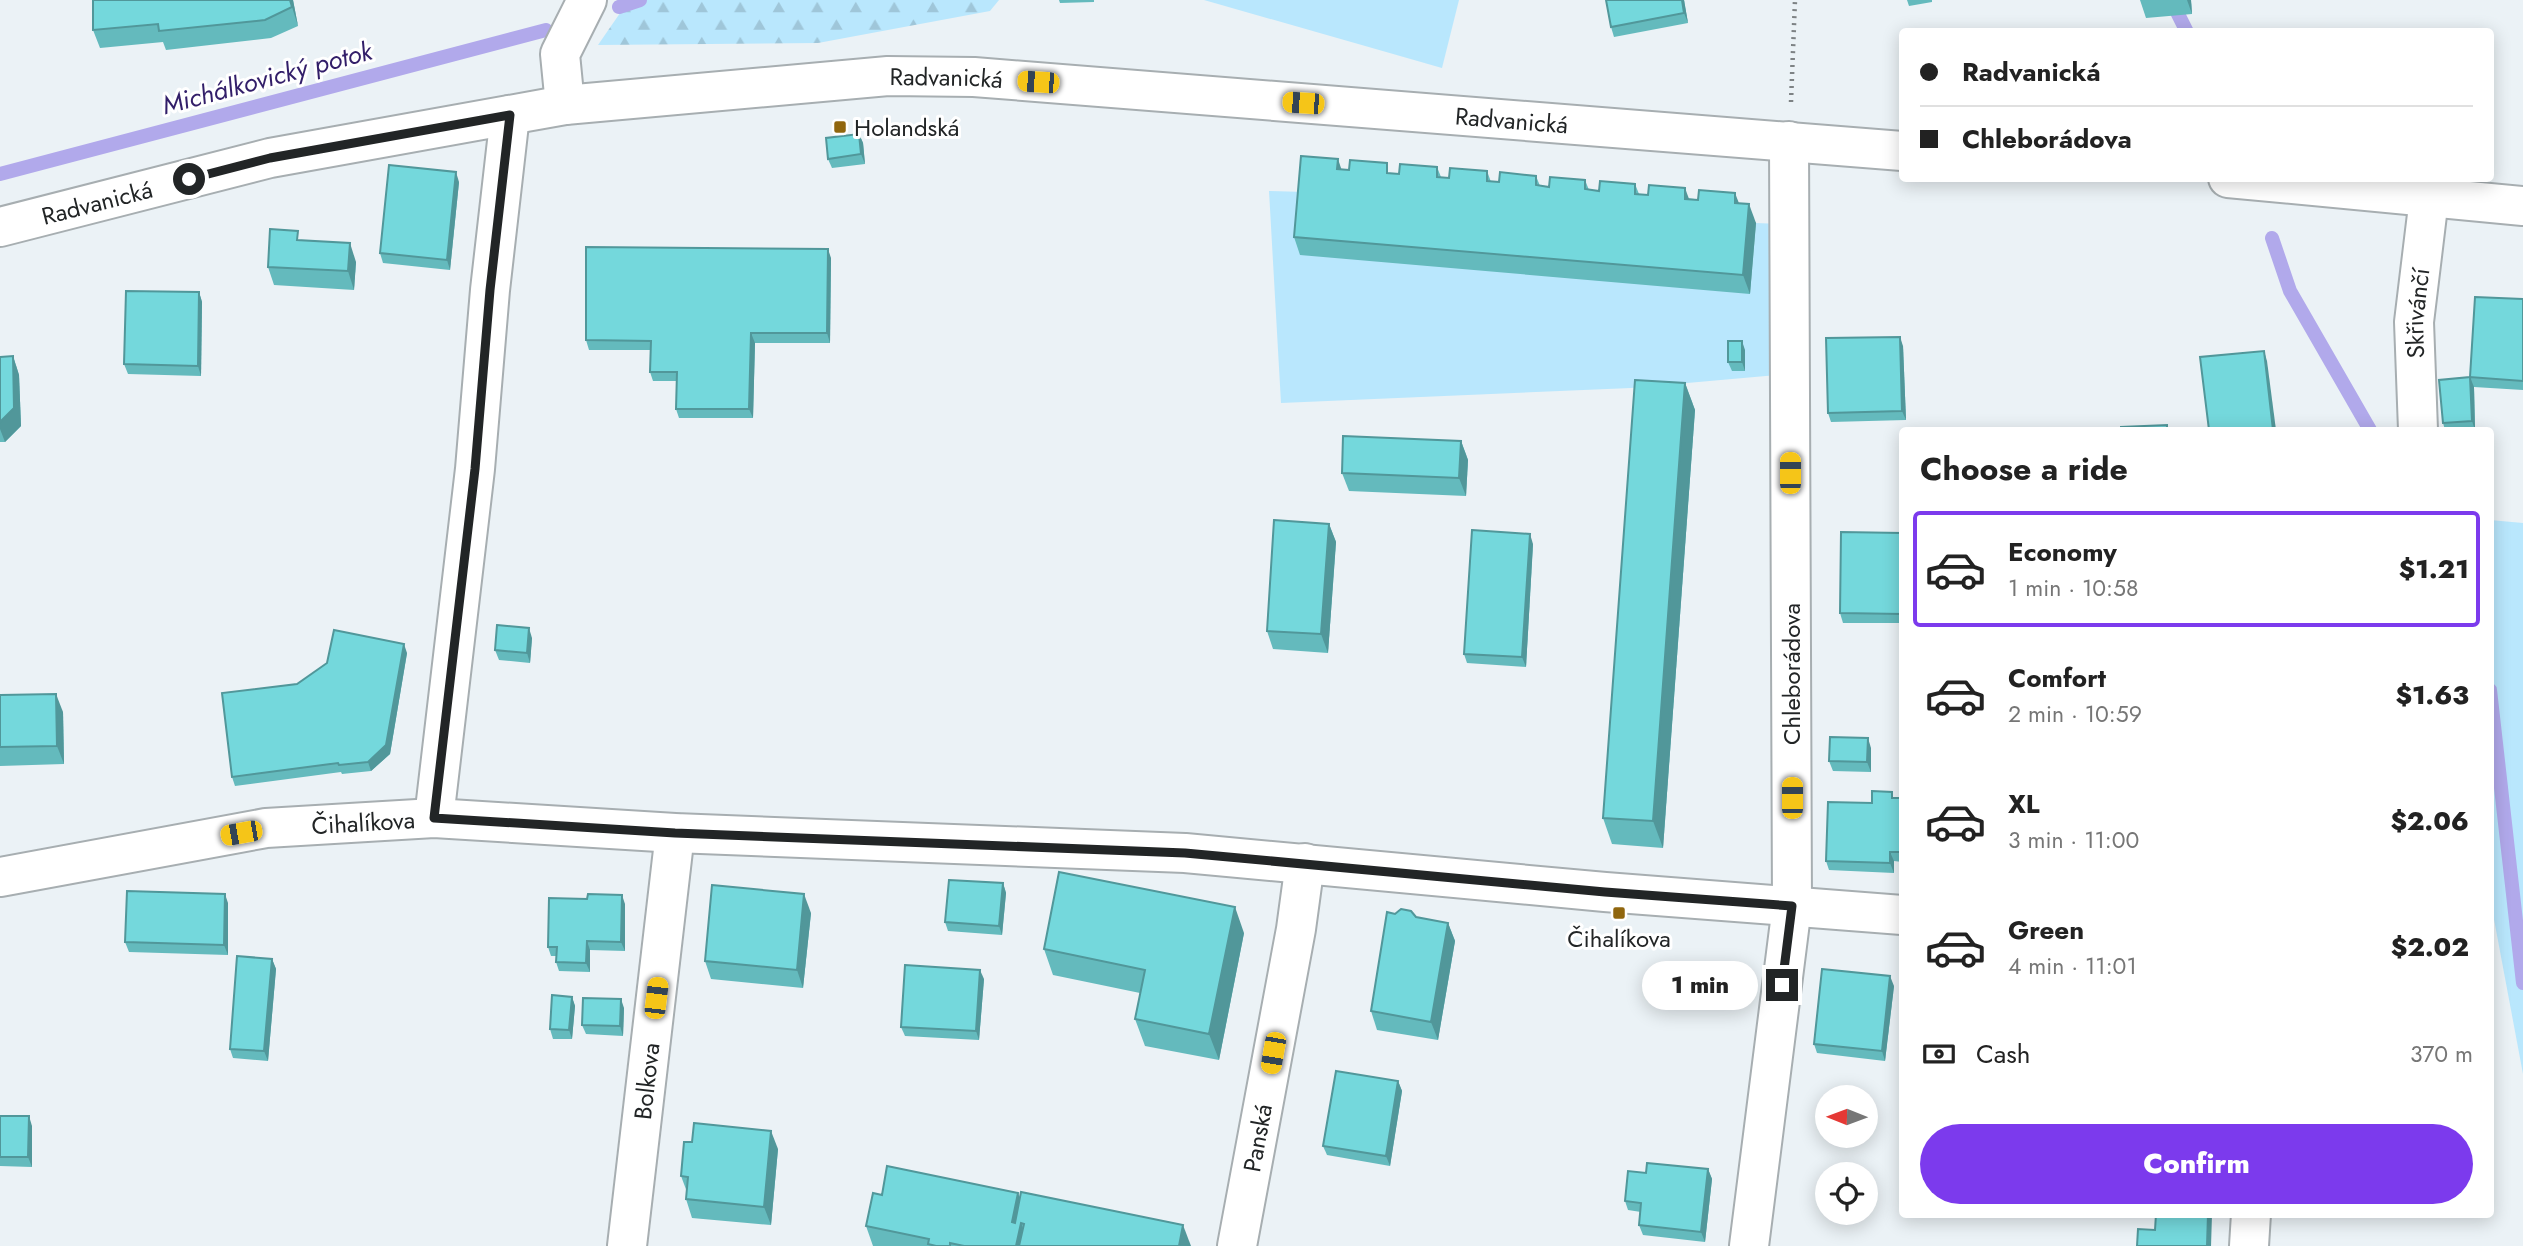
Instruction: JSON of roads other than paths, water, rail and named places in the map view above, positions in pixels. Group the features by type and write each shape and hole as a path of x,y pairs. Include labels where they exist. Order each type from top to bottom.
{"street":[{"path":"565,105 560,54 587,0"},
{"name":"Radvanická","path":"0,227 270,158 565,105 888,76 974,77 1899,151"},
{"path":"434,818 475,469 490,290 510,115"},
{"name":"Chleborádova","path":"1749,1246 1792,906 1789,141"},
{"path":"2268,182 2523,206"},
{"name":"Skřivánčí","path":"2418,427 2414,322 2429,198"},
{"name":"Čihalíkova","path":"0,877 266,828 434,818 675,833 1185,853 1899,915"},
{"name":"Bolkova","path":"627,1246 675,833"},
{"name":"Panská","path":"1237,1246 1306,863"},
{"path":"2249,1246 2250,1218"}],"waterway":[{"name":"Michálkovický potok","path":"619,7 640,0"},
{"path":"2171,0 2185,28"},
{"name":"Michálkovický potok","path":"0,174 546,30"},
{"path":"2272,238 2290,291 2368,427"},
{"path":"2494,726 2523,983"}],"place":[{"name":"Holandská","path":"840,127"},
{"name":"Čihalíkova","path":"1619,913"}]}
